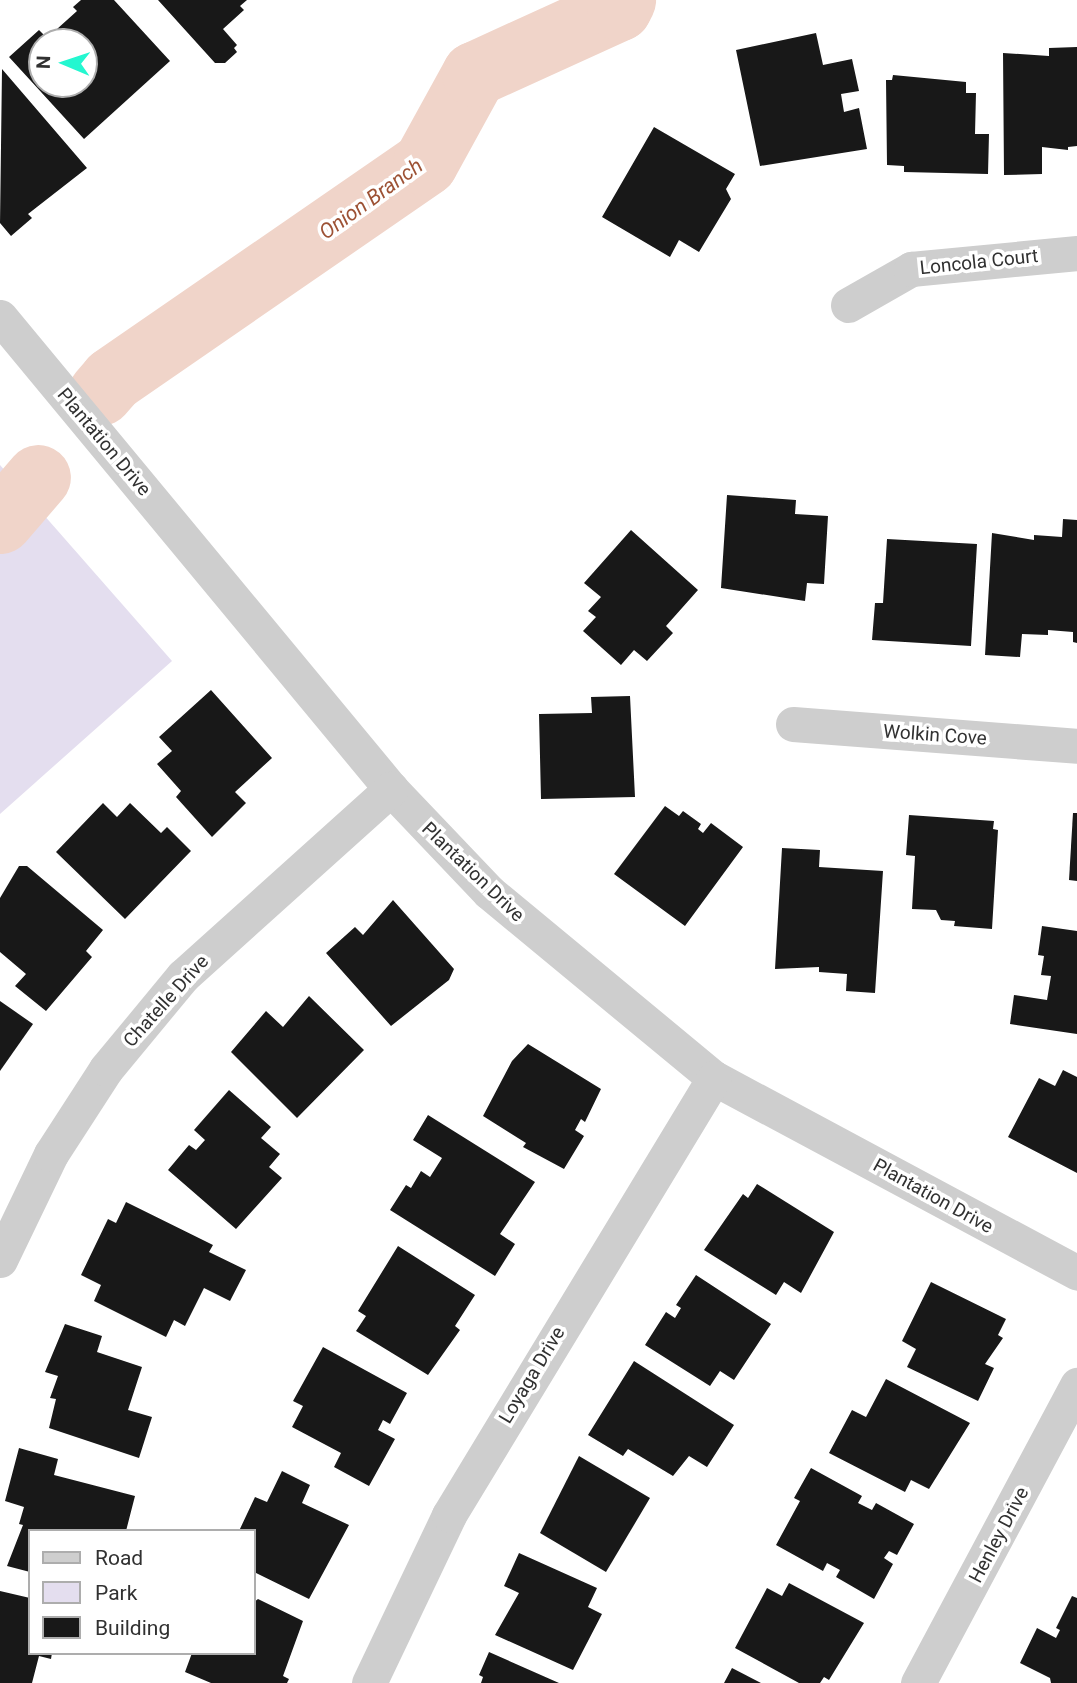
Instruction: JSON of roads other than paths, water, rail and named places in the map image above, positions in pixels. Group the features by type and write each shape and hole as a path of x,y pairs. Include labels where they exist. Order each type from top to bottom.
{"street":[{"name":"Loncola Court","path":"848,305 911,269 1077,253"},
{"name":"Plantation Drive","path":"0,317 391,789 489,892 714,1078 1077,1273"},
{"name":"Wolkin Cove","path":"793,724 1077,746"},
{"name":"Chatelle Drive","path":"0,1260 51,1154 106,1069 183,976 391,789"},
{"name":"Loyaga Drive","path":"369,1683 449,1515 714,1078"},
{"name":"Henley Drive","path":"918,1683 1077,1385"}],"waterway":[{"name":"Onion Branch","path":"100,393 112,379 425,163 474,74 619,8 623,0"},
{"name":"Onion Branch","path":"0,521 38,477"}]}
